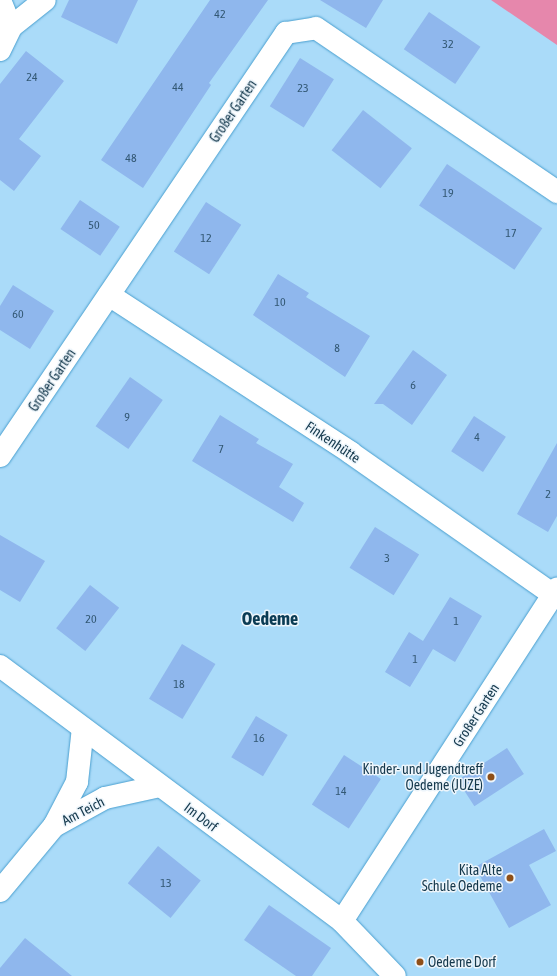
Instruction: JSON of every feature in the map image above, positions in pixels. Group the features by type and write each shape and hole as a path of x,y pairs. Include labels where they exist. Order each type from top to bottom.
{"street":[{"path":"0,0 11,28"},
{"path":"0,50 11,28 45,0"},
{"name":"Großer Garten","path":"0,456 286,33 299,28 316,28 557,192"},
{"name":"Finkenhütte","path":"109,294 351,453 556,593"},
{"name":"Großer Garten","path":"342,921 556,593"},
{"name":"Im Dorf","path":"0,666 342,921 395,976"},
{"name":"Am Teich","path":"0,891 54,826 77,782 82,728"},
{"name":"Am Teich","path":"54,826 105,798 160,786"}],"shaded area":[{"path":"491,0 557,0 557,45"}],"building":[{"path":"69,0 138,0 117,44 61,17"},
{"path":"210,0 268,0 209,83 211,85 143,188 101,160"},
{"path":"320,0 383,0 366,28"},
{"path":"429,12 480,47 455,84 404,49"},
{"path":"26,51 64,81 19,139 41,156 14,191 0,180 0,84"},
{"path":"300,58 334,79 304,128 270,106"},
{"path":"363,110 412,148 380,188 332,150"},
{"path":"447,164 542,228 514,270 419,205"},
{"path":"80,200 120,227 100,256 60,229"},
{"path":"206,202 241,225 209,274 174,251"},
{"path":"278,274 309,293 306,297 370,336 345,377 253,315"},
{"path":"13,285 54,311 30,349 0,330 0,306"},
{"path":"413,350 447,375 412,425 383,404 374,404"},
{"path":"130,377 163,400 128,449 96,426"},
{"path":"220,415 259,439 256,443 293,464 279,487 304,503 293,522 192,461"},
{"path":"474,416 506,437 483,472 451,451"},
{"path":"557,443 557,516 548,532 517,514"},
{"path":"375,527 419,555 394,595 350,568"},
{"path":"0,535 45,561 20,602 0,590"},
{"path":"90,585 119,608 85,651 56,628"},
{"path":"450,597 482,616 455,662 433,649 410,687 385,672 409,632 423,641"},
{"path":"182,644 215,664 182,719 149,699"},
{"path":"256,716 288,735 263,776 231,757"},
{"name":"Kinder- und Jugendtreff Oedeme (JUZE)","path":"507,748 524,774 474,806 458,780"},
{"path":"344,755 381,779 349,828 312,804"},
{"path":"544,829 556,851 529,865 551,905 509,928 475,867"},
{"path":"158,846 201,881 171,918 128,883"},
{"path":"269,905 331,948 312,976 296,976 244,940"},
{"path":"25,938 72,976 0,976 0,968"}],"place":[{"name":"Kinder- und Jugendtreff Oedeme (JUZE)","path":"491,777"},
{"name":"Kita Alte Schule Oedeme","path":"510,878"},
{"name":"Oedeme Dorf","path":"420,962"}],"district":[{"name":"Oedeme","path":"270,619"}]}
